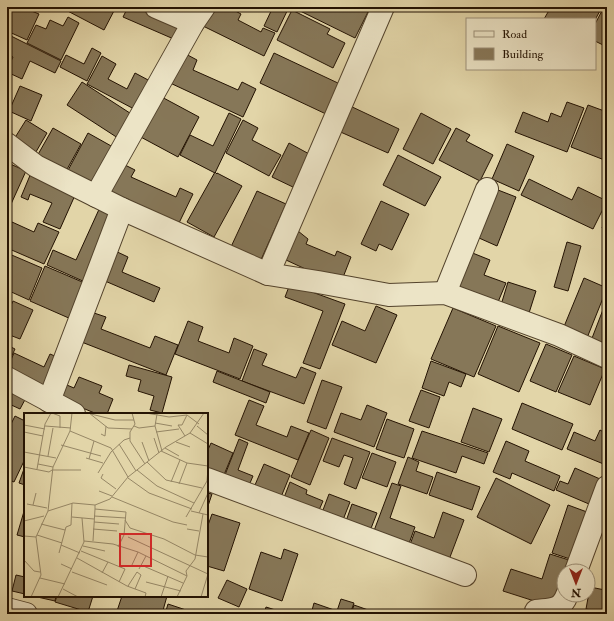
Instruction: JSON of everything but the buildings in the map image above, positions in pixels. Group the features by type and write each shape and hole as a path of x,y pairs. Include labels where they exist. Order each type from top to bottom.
{"street":[{"path":"96,196 199,15 156,7"},
{"path":"268,274 383,7"},
{"path":"7,144 36,166 122,209 268,274 389,295 445,293 559,336 607,357"},
{"path":"445,293 487,189"},
{"path":"49,401 122,209"},
{"path":"7,378 72,413"},
{"path":"208,479 465,575"},
{"path":"579,563 607,487"},
{"path":"536,614 536,611 556,609 563,603"},
{"path":"7,609 26,614"}]}
